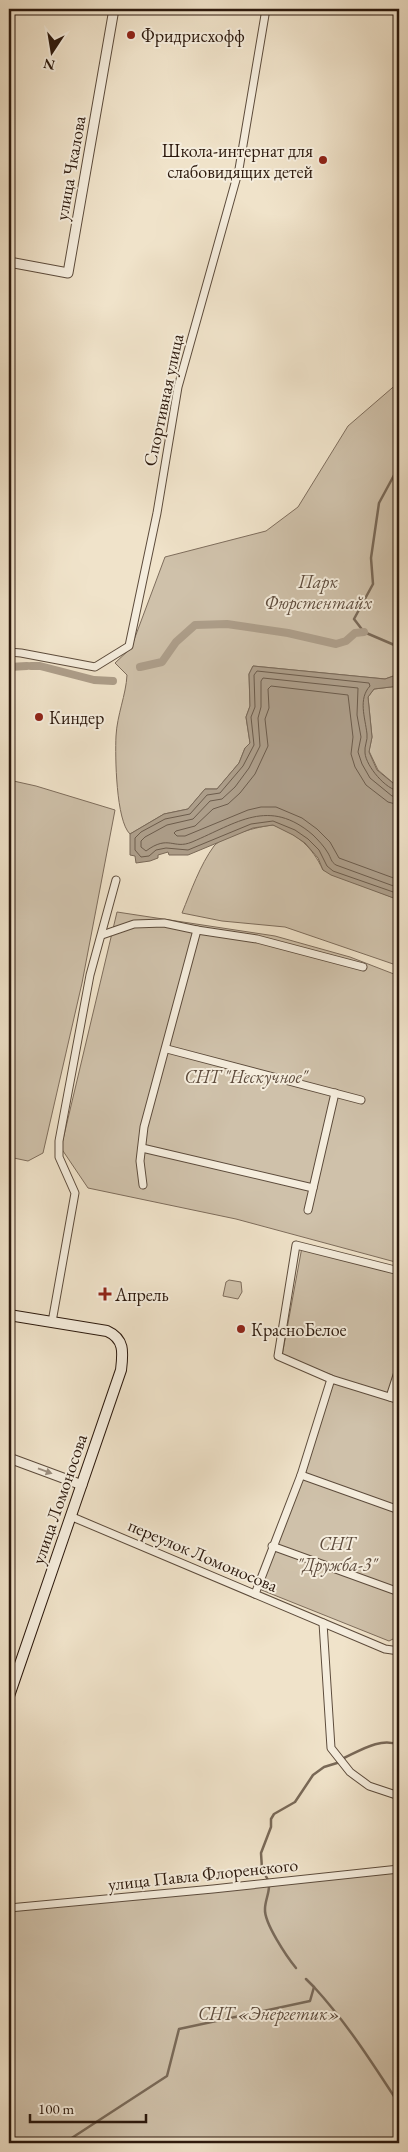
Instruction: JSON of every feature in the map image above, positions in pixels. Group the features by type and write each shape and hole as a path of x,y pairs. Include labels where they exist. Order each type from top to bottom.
{"main road":[{"name":"улица Ломоносова","path":"9,1315 107,1331 114,1334 124,1350 121,1370 9,1696"}],"street":[{"name":"улица Чкалова","path":"9,262 68,274 114,9"},
{"name":"Спортивная улица","path":"9,652 96,667 129,646 157,513 178,386 239,169 266,9"},
{"path":"52,1322 75,1193 59,1156 59,1141 90,975 116,880"},
{"path":"102,935 134,924 164,923 257,939 363,967"},
{"path":"144,1185 140,1161 144,1128 167,1049 197,930"},
{"path":"167,1049 361,1100"},
{"path":"308,1210 335,1094"},
{"path":"142,1148 313,1188"},
{"path":"399,1272 296,1245 278,1356 331,1379 399,1400"},
{"path":"390,1397 399,1369"},
{"path":"255,1594 301,1475 331,1379"},
{"path":"9,1458 82,1484"},
{"path":"301,1475 399,1510"},
{"name":"переулок Ломоносова","path":"70,1516 385,1650 399,1651"},
{"path":"272,1546 399,1592"},
{"path":"324,1623 331,1748 350,1772 369,1786 399,1796"},
{"name":"улица Павла Флоренского","path":"9,1908 399,1869"}],"green space":[{"name":"Парк Фюрстентайх","path":"399,382 399,544 396,547 399,574 399,674 385,679 253,666 249,674 250,706 246,717 250,743 245,748 239,763 217,789 205,789 188,809 164,814 130,834 125,827 119,803 116,758 117,728 127,675 115,663 131,648 165,557 266,531 298,507 348,426"},
{"path":"399,686 399,788 378,770 369,751 372,737 368,697 374,689"},
{"path":"9,780 36,786 115,810 82,983 43,1153 28,1161 9,1157"},
{"path":"273,825 303,842 323,870 399,900 399,966 285,927 222,921 182,913 200,870 209,853 218,842 251,829"},
{"name":"СНТ \"Нескучное\"","path":"117,912 275,936 350,957 399,976 399,1263 236,1219 88,1188 61,1148"},
{"name":"СНТ \"Дружба-3\"","path":"302,1247 399,1271 399,1636 389,1641 259,1589 332,1375 282,1356"},
{"path":"229,1280 241,1282 242,1292 238,1299 223,1296 226,1282"},
{"name":"СНТ «Энергетик»","path":"399,1868 399,2143 9,2143 9,1907"}],"water":[{"path":"253,666 385,679 399,674 399,686 374,689 368,697 372,737 369,752 377,770 399,788 399,900 331,875 323,870 318,858 305,843 273,825 253,828 188,855 169,855 168,852 158,855 158,858 150,861 136,863 135,856 130,855 130,834 164,814 188,809 205,789 217,789 239,763 245,748 250,743 246,717 250,706 249,674"}],"waterway":[{"path":"399,466 379,503 371,558 373,584 354,619 364,632 399,647"},
{"path":"140,667 162,662 176,642 195,625 227,624 288,633 336,644 346,641 355,633 364,632"},
{"path":"9,667 27,666"},
{"path":"31,666 40,666 94,680 113,681"},
{"path":"344,1758 378,1743 399,1745"},
{"path":"268,1880 262,1869 261,1853 271,1827 271,1819 274,1814 295,1802 313,1775 324,1767 337,1763"},
{"path":"269,1886 265,1906 268,1923 296,1968"},
{"path":"64,2143 167,2076 179,2029 310,2001 314,1987 306,1979"},
{"path":"314,1987 349,2029 399,2104"}],"place":[{"name":"Фридрисхофф","path":"131,35"},
{"name":"Школа-интернат для слабовидящих детей","path":"323,160"},
{"name":"Киндер","path":"39,717"},
{"name":"Апрель","path":"105,1294"},
{"name":"КрасноБелое","path":"241,1329"}]}
